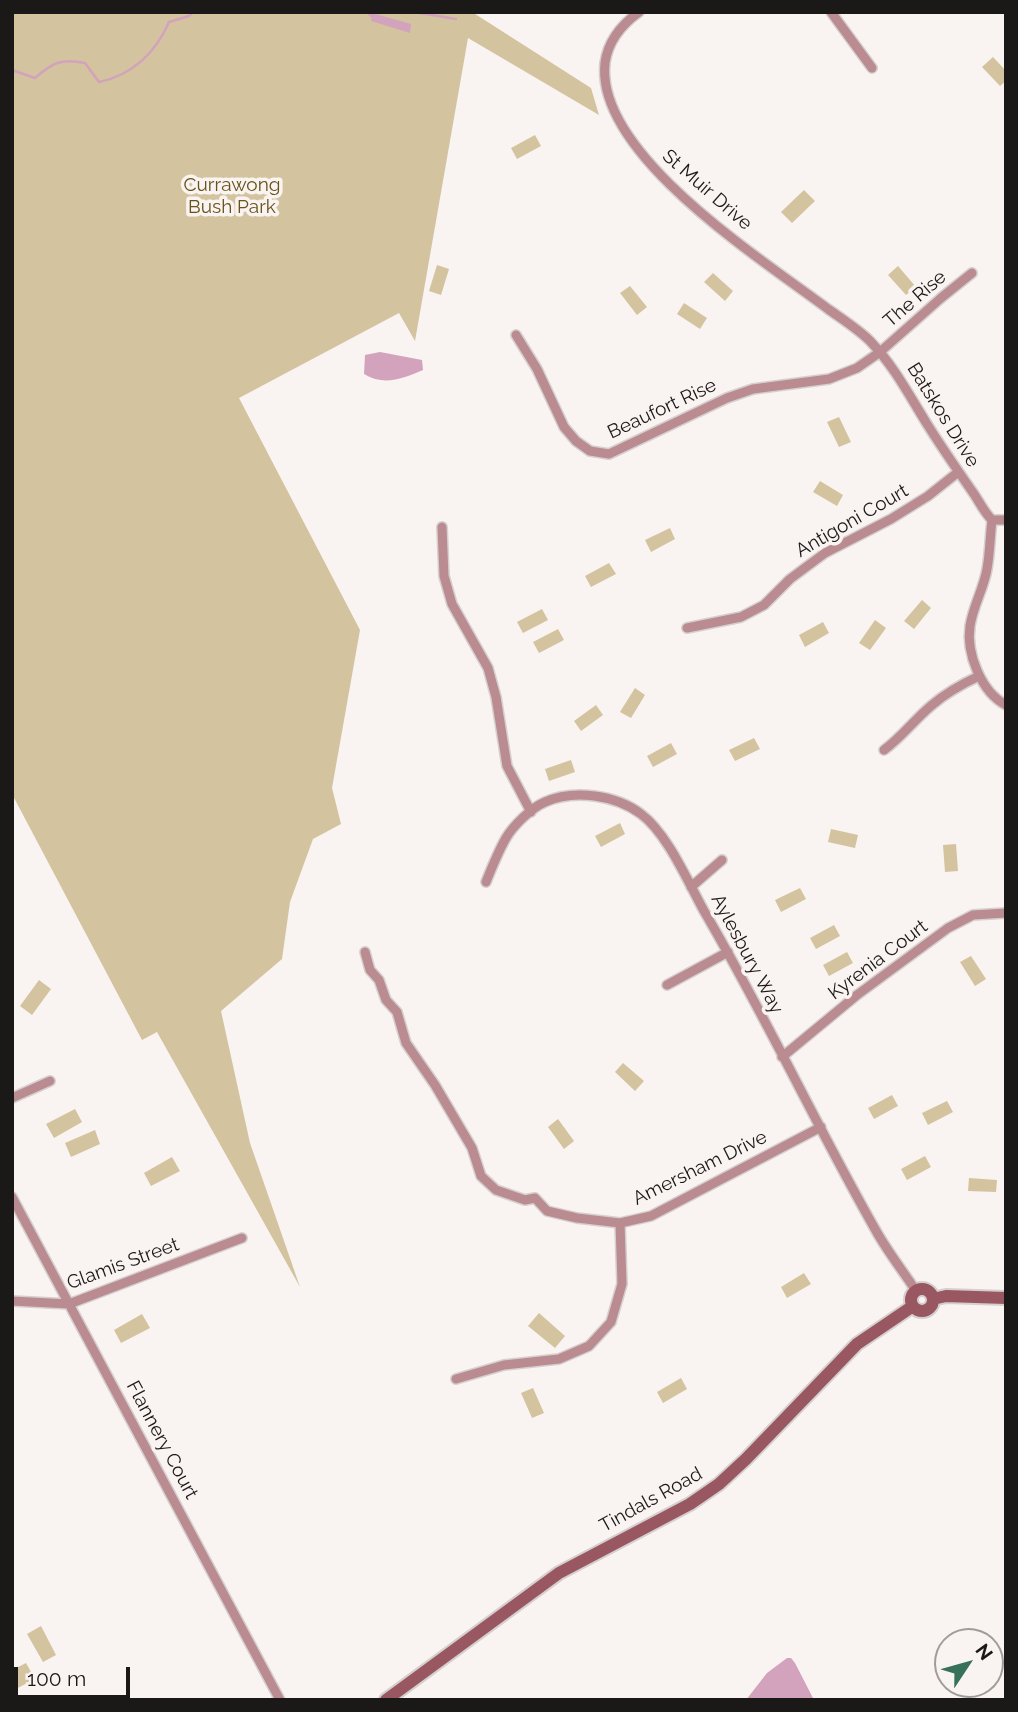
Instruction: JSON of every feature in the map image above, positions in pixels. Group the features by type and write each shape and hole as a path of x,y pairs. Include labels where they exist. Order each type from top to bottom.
{"main road":[{"path":"927,1290 933,1299 928,1310 918,1311 913,1306 912,1296 916,1291 927,1290"},
{"path":"933,1299 946,1296 1006,1298"},
{"name":"Tindals Road","path":"386,1700 559,1573 690,1504 719,1484 747,1460 857,1345 913,1306"}],"street":[{"name":"St Muir Drive","path":"639,12 624,22 606,55 608,100 630,138 664,181 868,339 880,352"},
{"path":"831,12 872,68"},
{"name":"The Rise","path":"880,352 972,273"},
{"name":"Beaufort Rise","path":"516,335 537,369 564,427 576,441 590,451 609,454 727,398 754,389 829,379 857,368 880,352"},
{"name":"Batskos Drive","path":"880,352 894,369 957,472 992,520"},
{"name":"Antigoni Court","path":"687,628 741,617 764,605 790,579 825,552 901,514 957,472"},
{"path":"1006,520 992,520 988,568 970,626 971,650 979,676 997,701 1006,705"},
{"path":"442,527 444,576 452,604 488,668 496,697 507,766 531,812"},
{"path":"884,750 895,743 932,705 958,686 979,676"},
{"name":"Aylesbury Way","path":"486,882 507,836 544,803 571,796 599,797 625,805 642,814 661,834 728,952 876,1231 916,1291"},
{"path":"691,887 723,860"},
{"name":"Kyrenia Court","path":"782,1057 857,995 948,928 973,915 1006,913"},
{"path":"667,985 728,952"},
{"name":"Amersham Drive","path":"365,953 370,970 379,979 386,1000 397,1012 406,1043 435,1085 472,1148 481,1176 496,1190 524,1200 535,1198 547,1210 577,1218 620,1223 651,1216 821,1127"},
{"path":"12,1098 50,1081"},
{"name":"Flannery Court","path":"12,1197 280,1700"},
{"path":"456,1379 504,1365 559,1359 589,1346 611,1322 622,1284 620,1223"},
{"name":"Glamis Street","path":"12,1301 69,1304 242,1238"}],"green space":[{"name":"Currawong Bush Park","path":"12,12 472,12 591,88 599,115 468,38 415,341 399,313 239,398 360,630 332,788 341,824 313,839 290,902 282,959 221,1011 250,1143 300,1287 157,1032 142,1040 12,794"},
{"path":"993,57 1006,71 1006,81 1000,86 982,67"},
{"path":"535,135 541,146 517,159 511,148"},
{"path":"804,190 815,201 792,223 781,212"},
{"path":"437,265 449,269 441,295 429,291"},
{"path":"898,266 916,287 906,295 888,275"},
{"path":"713,273 733,291 725,301 704,282"},
{"path":"630,286 647,307 637,315 620,293"},
{"path":"684,303 707,318 700,329 677,314"},
{"path":"839,417 851,442 839,447 827,422"},
{"path":"820,481 843,495 837,506 813,492"},
{"path":"670,528 675,539 651,552 645,540"},
{"path":"609,563 616,574 591,587 585,576"},
{"path":"922,600 931,608 914,629 904,621"},
{"path":"542,609 548,620 523,633 517,622"},
{"path":"875,620 886,628 870,650 859,643"},
{"path":"823,622 829,633 805,647 799,635"},
{"path":"558,629 564,640 539,653 533,642"},
{"path":"635,688 645,695 631,718 620,712"},
{"path":"596,705 603,715 581,731 574,721"},
{"path":"754,738 760,749 735,761 729,750"},
{"path":"671,743 677,754 653,767 647,756"},
{"path":"571,760 575,772 549,781 545,769"},
{"path":"620,823 625,834 601,847 595,836"},
{"path":"831,829 858,835 855,848 828,842"},
{"path":"956,844 958,871 945,872 943,845"},
{"path":"800,888 806,899 781,912 775,900"},
{"path":"834,925 840,936 816,949 810,938"},
{"path":"847,952 853,963 829,976 823,965"},
{"path":"971,956 986,979 975,986 960,962"},
{"path":"39,980 51,989 32,1015 20,1006"},
{"path":"623,1063 644,1081 635,1091 615,1072"},
{"path":"892,1095 898,1106 874,1119 868,1108"},
{"path":"947,1101 953,1112 928,1125 922,1113"},
{"path":"75,1109 82,1122 54,1138 46,1124"},
{"path":"558,1119 574,1141 564,1149 548,1127"},
{"path":"95,1130 100,1144 71,1157 65,1143"},
{"path":"925,1156 931,1167 907,1180 901,1169"},
{"path":"172,1157 180,1171 151,1186 144,1173"},
{"path":"969,1178 997,1180 996,1192 968,1191"},
{"path":"804,1273 811,1284 787,1298 781,1287"},
{"path":"539,1313 565,1336 555,1348 528,1326"},
{"path":"142,1314 150,1328 121,1343 114,1330"},
{"path":"681,1378 687,1389 663,1403 657,1392"},
{"path":"533,1388 544,1413 532,1418 521,1393"},
{"path":"41,1626 56,1655 43,1662 27,1634"},
{"path":"26,1663 35,1679 12,1691 12,1670"}],"shaded area":[{"path":"372,13 411,24 410,33 371,21"},
{"path":"380,352 422,360 423,370 400,378 371,378 364,374 365,355"},
{"path":"787,1658 791,1658 795,1663 814,1700 746,1700 767,1673"}],"waterway":[{"path":"12,70 35,78 57,63 69,61 85,63 99,82 111,79 142,61 164,33 169,22 189,16 193,12"},
{"path":"368,12 371,16"},
{"path":"414,12 456,19"}]}
